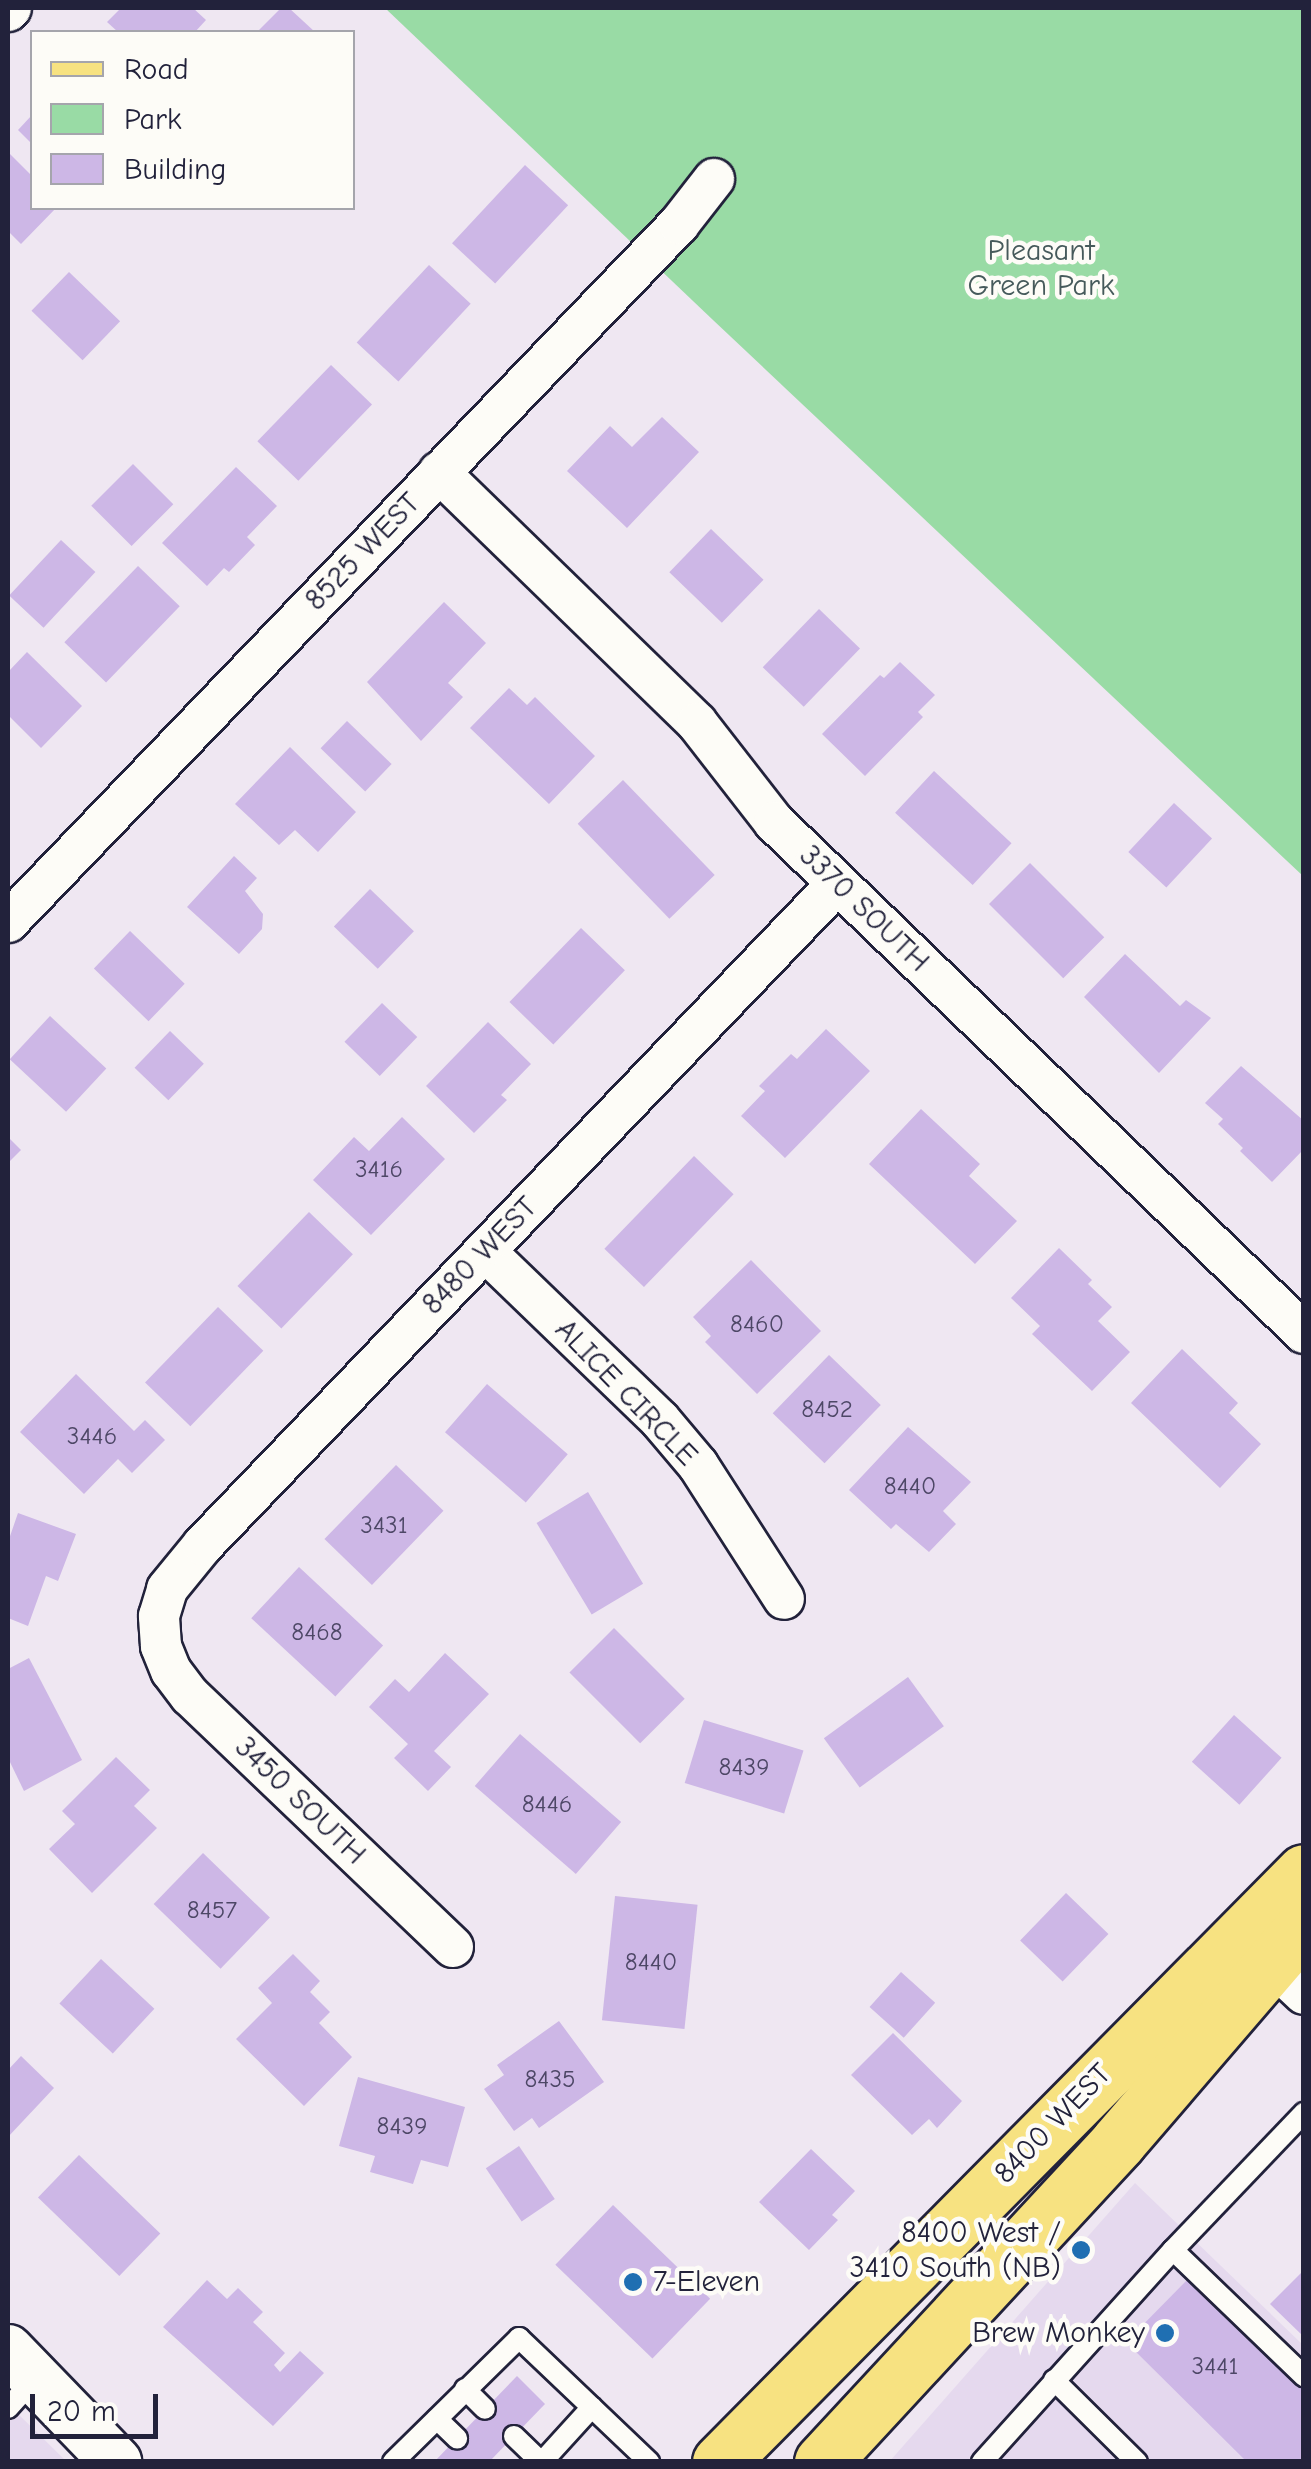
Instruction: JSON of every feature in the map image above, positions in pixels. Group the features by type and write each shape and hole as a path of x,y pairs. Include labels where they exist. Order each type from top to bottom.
{"main road":[{"name":"8400 WEST","path":"822,2462 1027,2243 1280,1954 1304,1872"},
{"name":"8400 WEST","path":"720,2462 1280,1954"}],"street":[{"name":"8525 WEST","path":"8,922 679,224 714,178"},
{"name":"3370 SOUTH","path":"439,472 697,722 758,804 838,884 1304,1333"},
{"name":"8480 WEST","path":"162,1646 159,1616 167,1588 184,1566 838,884"},
{"name":"ALICE CIRCLE","path":"485,1252 660,1420 698,1465 784,1599"},
{"name":"3450 SOUTH","path":"162,1646 172,1671 190,1696 453,1947"},
{"path":"17,2379 116,2462"}],"lane":[{"path":"982,2462 1304,2113"},
{"path":"1174,2250 1304,2376"},
{"path":"405,2458 436,2418 519,2338 649,2462"},
{"path":"1054,2380 1137,2462"},
{"path":"466,2388 486,2409"},
{"path":"514,2436 542,2462 592,2407"},
{"path":"436,2418 457,2438"}],"shaded area":[{"path":"1135,2183 1303,2345 1303,2461 889,2462"},
{"path":"8,2404 66,2461 8,2461"}],"green space":[{"name":"Pleasant Green Park","path":"385,8 1303,8 1303,876 713,320"}],"building":[{"path":"121,8 193,8 206,20 197,30 116,30 107,22"},
{"path":"281,8 289,8 313,30 259,30"},
{"path":"30,117 30,142 18,130"},
{"path":"8,152 30,174 30,210 54,210 21,244 8,231"},
{"path":"525,165 568,205 495,283 452,243"},
{"path":"429,265 471,304 398,381 357,343"},
{"path":"69,272 120,321 83,360 31,311"},
{"path":"331,365 372,405 298,481 257,441"},
{"path":"662,417 699,452 627,528 567,471 610,426 632,447"},
{"path":"133,464 173,504 132,546 91,506"},
{"path":"236,467 277,506 247,537 255,545 229,572 224,568 207,586 162,543"},
{"path":"711,529 764,580 722,623 669,572"},
{"path":"61,540 95,572 44,628 9,596"},
{"path":"138,566 180,606 106,683 64,642"},
{"path":"444,602 486,643 448,683 463,697 421,741 367,682"},
{"path":"819,609 860,649 804,707 763,667"},
{"path":"27,652 82,706 41,748 8,715 8,672"},
{"path":"900,662 935,695 918,712 923,717 865,776 822,734 880,675 884,678"},
{"path":"509,688 527,705 535,697 595,756 549,804 470,728"},
{"path":"347,721 392,764 365,791 321,748"},
{"path":"290,747 356,812 318,852 295,830 279,845 235,804"},
{"path":"934,771 1012,843 973,885 895,813"},
{"path":"623,780 715,875 669,919 578,824"},
{"path":"1174,803 1212,838 1166,887 1128,852"},
{"path":"234,856 257,878 245,891 263,914 262,929 239,954 187,907"},
{"path":"1030,863 1104,937 1063,978 989,904"},
{"path":"370,889 414,931 378,969 334,926"},
{"path":"581,928 625,970 553,1044 509,1002"},
{"path":"130,931 185,984 149,1021 94,968"},
{"path":"1125,954 1180,1006 1186,1000 1211,1018 1159,1073 1084,997"},
{"path":"382,1003 417,1037 380,1076 344,1042"},
{"path":"50,1016 106,1069 66,1112 10,1059"},
{"path":"488,1022 531,1064 501,1095 507,1100 474,1133 426,1086"},
{"path":"826,1029 870,1071 785,1158 741,1116 765,1091 759,1086 791,1054 797,1059"},
{"path":"170,1031 204,1064 168,1100 135,1068"},
{"path":"1241,1066 1304,1121 1304,1149 1272,1182 1240,1151 1243,1148 1218,1124 1223,1119 1205,1103"},
{"path":"921,1109 980,1164 969,1176 1017,1221 975,1264 869,1164"},
{"path":"402,1117 445,1159 371,1235 313,1180 354,1137 369,1151"},
{"path":"8,1137 21,1150 8,1163"},
{"path":"694,1156 734,1194 644,1287 604,1249"},
{"path":"309,1212 353,1254 281,1328 237,1286"},
{"path":"1059,1248 1092,1280 1088,1284 1112,1307 1098,1321 1130,1352 1092,1391 1032,1334 1040,1326 1011,1298"},
{"path":"751,1260 821,1331 757,1394 705,1342 711,1336 693,1317"},
{"path":"218,1307 263,1351 190,1426 145,1383"},
{"path":"1182,1349 1238,1403 1229,1413 1261,1444 1220,1488 1131,1403"},
{"path":"829,1355 881,1405 825,1463 773,1413"},
{"path":"76,1374 134,1431 145,1420 165,1440 132,1473 118,1459 84,1494 20,1432"},
{"path":"487,1384 568,1454 526,1502 445,1432"},
{"path":"908,1427 971,1482 943,1511 956,1524 929,1552 896,1524 891,1529 849,1490"},
{"path":"396,1465 443,1511 372,1585 324,1539"},
{"path":"588,1492 643,1584 592,1615 537,1523"},
{"path":"18,1513 76,1534 58,1581 46,1576 28,1626 8,1618 8,1542"},
{"path":"299,1567 383,1645 335,1697 251,1618"},
{"path":"614,1628 685,1699 640,1743 569,1673"},
{"path":"445,1653 489,1694 434,1751 451,1767 428,1791 394,1758 408,1744 369,1707 395,1679 409,1692"},
{"path":"29,1658 82,1760 24,1791 8,1758 8,1669"},
{"path":"908,1677 944,1726 860,1787 824,1738"},
{"path":"1234,1715 1282,1758 1239,1805 1192,1762"},
{"path":"704,1720 803,1750 784,1814 685,1783"},
{"path":"520,1734 621,1822 576,1874 475,1786"},
{"path":"116,1757 150,1790 134,1806 157,1828 92,1893 49,1849 75,1824 62,1811"},
{"path":"203,1853 270,1918 221,1969 154,1904"},
{"path":"1066,1893 1108,1934 1063,1981 1020,1940"},
{"path":"615,1896 698,1905 684,2029 602,2020"},
{"path":"293,1954 320,1981 310,1992 330,2012 319,2023 352,2057 304,2106 236,2039 272,2003 258,1988"},
{"path":"101,1959 154,2009 113,2053 59,2004"},
{"path":"901,1972 935,2003 904,2038 870,2007"},
{"path":"559,2021 604,2082 539,2128 532,2118 514,2131 484,2089 504,2075 497,2065"},
{"path":"893,2033 962,2101 937,2128 929,2119 912,2135 851,2075"},
{"path":"21,2056 54,2088 8,2137 8,2070"},
{"path":"358,2077 465,2107 448,2167 421,2160 413,2184 370,2172 375,2156 339,2146"},
{"path":"519,2146 555,2199 522,2221 486,2168"},
{"path":"811,2149 855,2191 832,2215 838,2220 809,2250 759,2202"},
{"path":"79,2155 160,2233 119,2276 38,2197"},
{"name":"7-Eleven","path":"613,2205 710,2299 652,2358 555,2265"},
{"path":"1304,2270 1304,2337 1270,2304"},
{"path":"1189,2278 1304,2390 1304,2462 1247,2462 1126,2342"},
{"path":"207,2280 227,2299 238,2288 263,2312 253,2322 285,2353 274,2365 280,2372 300,2351 324,2373 273,2426 163,2327"},
{"path":"517,2376 545,2404 489,2462 434,2462"}],"place":[{"name":"8400 West / 3410 South (NB)","path":"1081,2250"},
{"name":"7-Eleven","path":"633,2282"},
{"name":"Brew Monkey","path":"1165,2333"}]}
